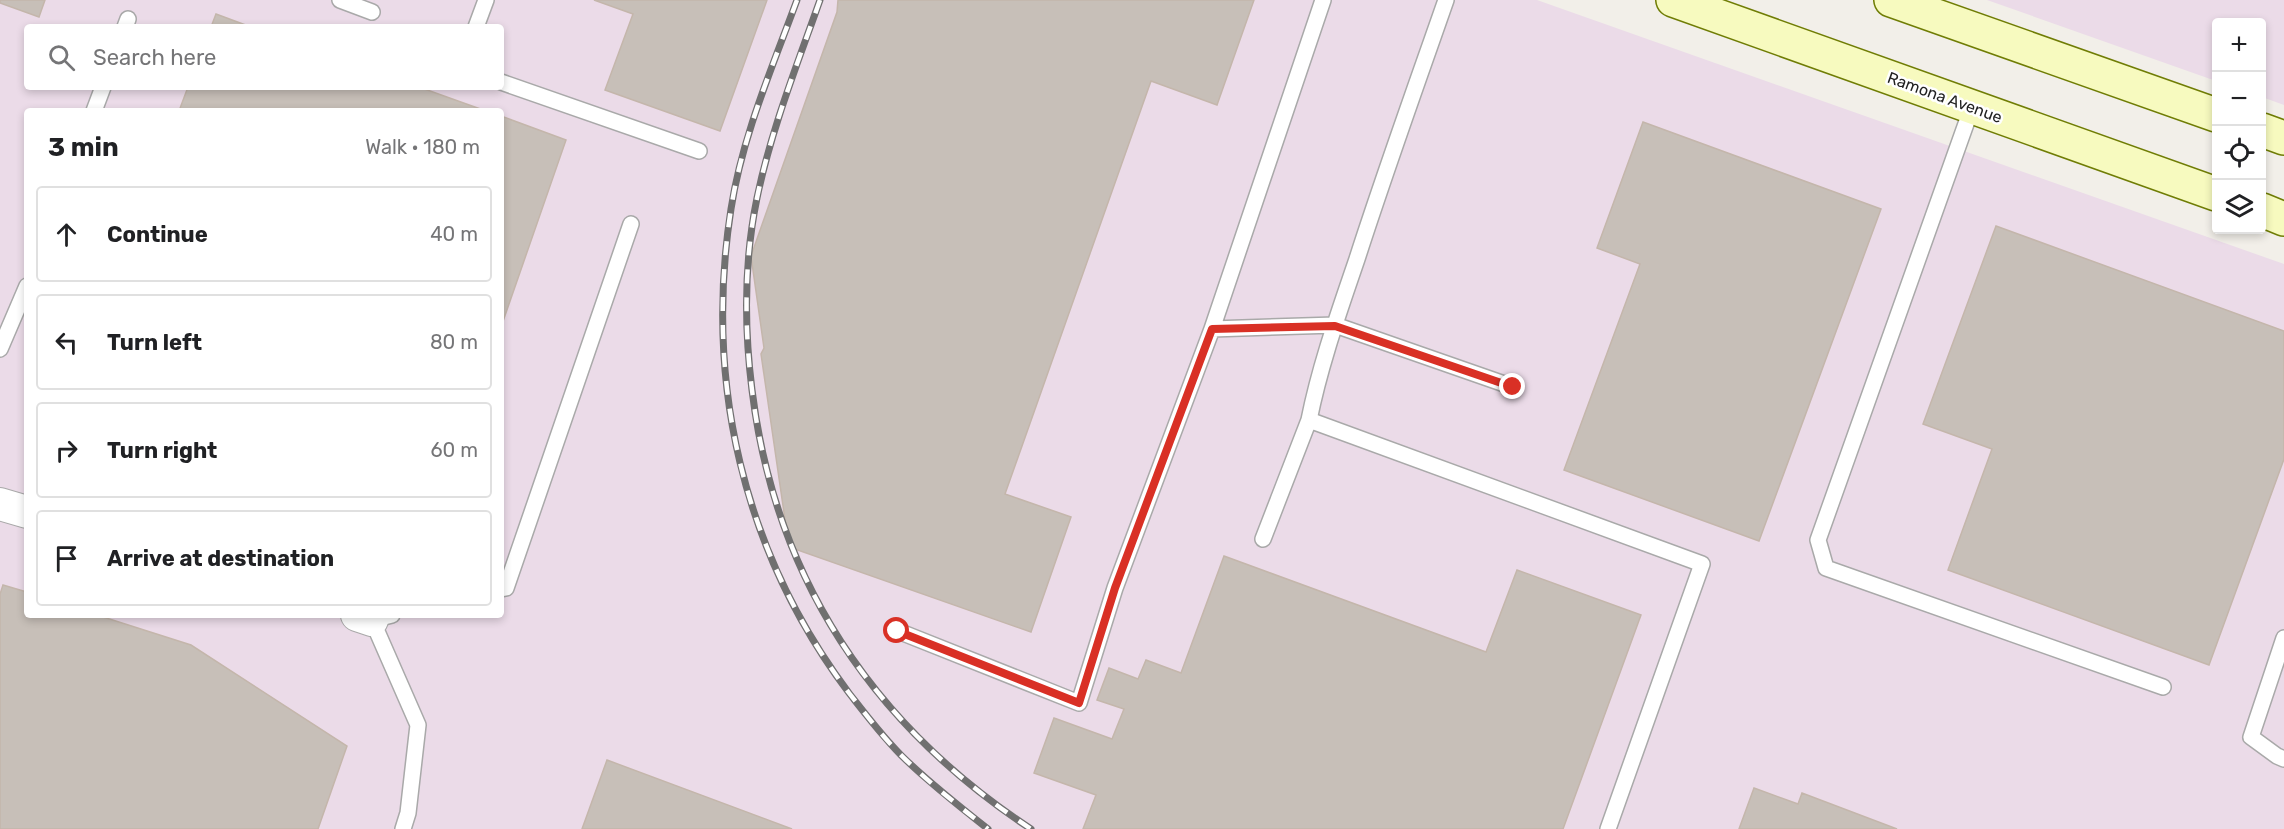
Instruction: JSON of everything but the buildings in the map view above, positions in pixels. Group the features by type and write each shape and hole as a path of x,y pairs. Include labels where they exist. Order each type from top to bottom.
{"main road":[{"name":"Ramona Avenue","path":"1673,0 2212,192"},
{"path":"1891,0 2212,113"},
{"path":"2266,131 2284,138"},
{"path":"2266,212 2284,219"}],"street":[{"path":"0,504 24,511"}],"lane":[{"path":"340,0 372,12"},
{"path":"477,24 486,0"},
{"path":"897,631 1079,703 1115,588 1212,329 1323,0"},
{"path":"1263,539 1309,420 1318,375 1388,164 1446,0"},
{"path":"504,83 699,151"},
{"path":"95,108 102,90"},
{"path":"1972,107 1818,540 1826,568 2163,687"},
{"path":"504,589 631,224"},
{"path":"0,349 24,293"},
{"path":"1212,329 1335,326 1513,387"},
{"path":"1309,420 1702,564 1608,829"},
{"path":"374,618 418,725 408,813 403,829"},
{"path":"2284,638 2251,737 2284,759"}],"shaded area":[{"path":"0,0 1537,0 2284,264 2284,829 0,829"},
{"path":"1987,0 2284,0 2284,105 2266,98 2266,18 2212,18 2212,80"}],"railway":[{"path":"797,0 750,129 731,209 724,274 723,338 729,401 740,463 758,524 782,582 812,639 849,693 883,736 936,787 988,829"},
{"path":"820,0 770,148 757,198 750,246 747,294 748,342 752,390 764,459 783,524 809,585 841,641 879,694 924,743 975,788 1031,829"}],"route":[{"path":"897,631 1079,703 1115,588 1212,329 1335,326 1513,387"}]}
